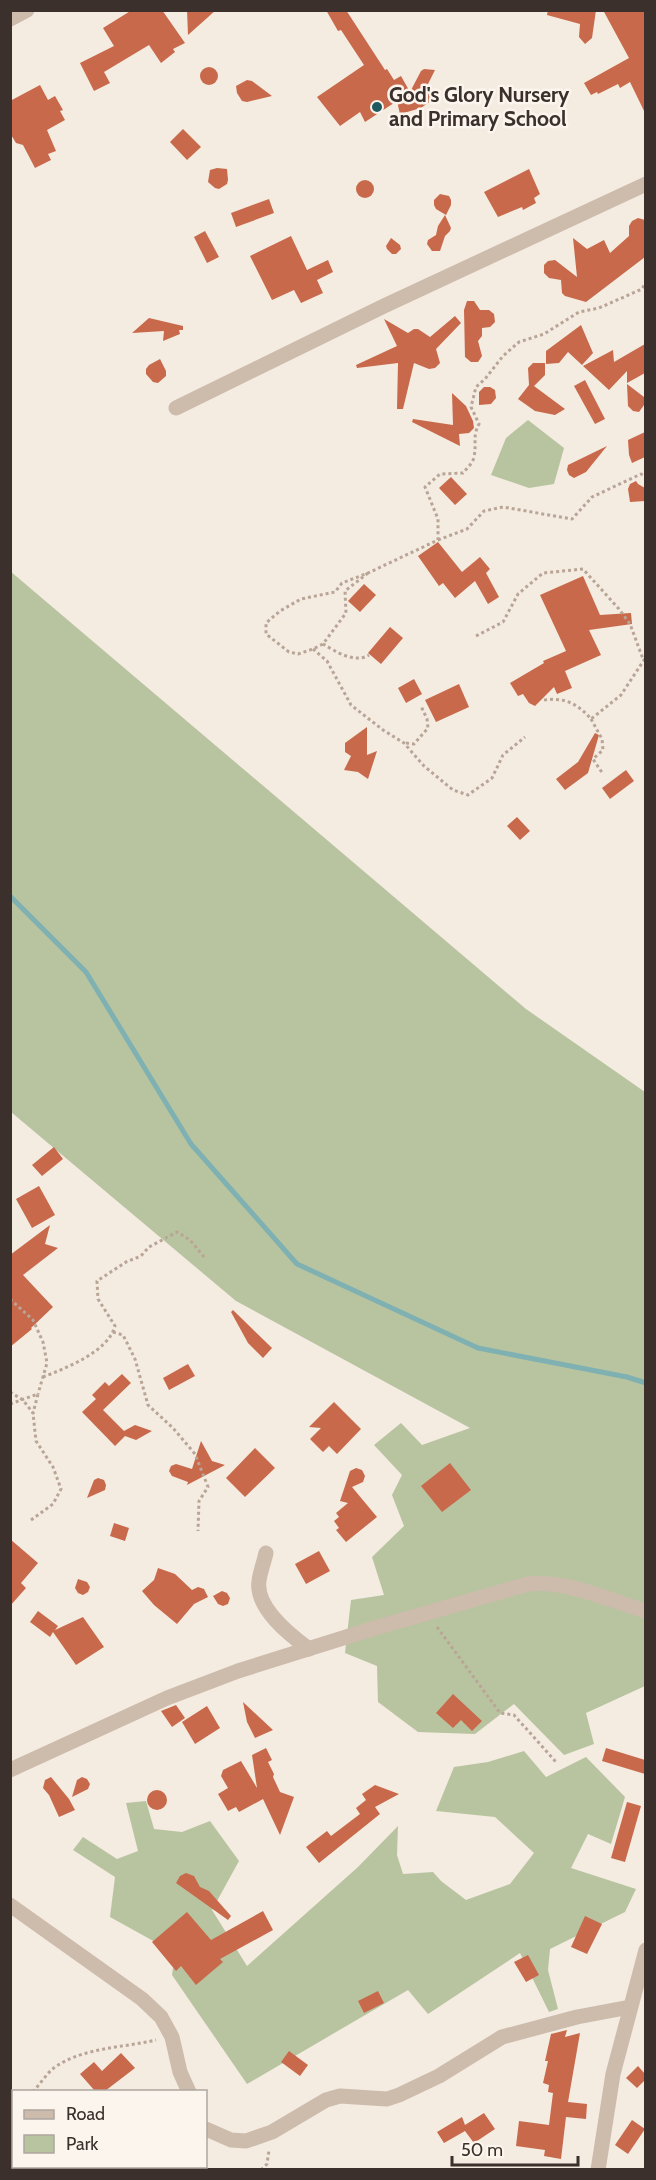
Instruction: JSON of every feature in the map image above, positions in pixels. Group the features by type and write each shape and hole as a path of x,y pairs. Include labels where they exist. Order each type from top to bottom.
{"street":[{"path":"10,19 27,10"},
{"path":"176,408 384,306 645,184"},
{"path":"267,1553 258,1583 260,1596 283,1630 309,1649"},
{"path":"10,1770 204,1683 516,1587 538,1583 554,1584 645,1611"},
{"path":"10,1905 142,1999 161,2017 172,2037 180,2072 189,2090"},
{"path":"598,2169 613,2074 645,1950"},
{"path":"207,2129 231,2140 246,2141 272,2132 326,2100 340,2096 387,2099 399,2095 439,2076 502,2037 577,2017 630,2007"}],"path":[{"path":"438,540 438,519 425,487 440,474 463,473 474,459 473,435 479,424 471,407 476,387 503,356 519,342 544,334 579,312 599,308 642,289 645,282"},
{"path":"368,573 345,591 346,613 323,644 298,654 290,652 266,634 266,623 279,611 301,599 335,592 342,583 467,529 484,511 503,507 572,519 592,497 641,474 645,477"},
{"path":"476,636 503,622 518,594 543,573 583,569 630,624 644,658 621,695 591,719"},
{"path":"323,644 344,656 364,658 369,655"},
{"path":"313,649 327,661 351,705 404,743 424,766 453,790 468,795 492,778 503,755 525,737"},
{"path":"544,699 556,698 581,707 591,719 602,739 603,750 592,759 603,774"},
{"path":"404,743 414,744 428,728 421,706"},
{"path":"43,1377 65,1368 98,1349 113,1332 115,1326 98,1299 97,1281 126,1262 141,1256 149,1247 177,1232 190,1240 204,1257"},
{"path":"10,1299 33,1320 43,1342 46,1363 33,1413 36,1441 52,1467 61,1489 53,1504 31,1520"},
{"path":"113,1332 123,1335 127,1343 144,1385 148,1405 173,1428 195,1454 208,1487 199,1501 198,1531"},
{"path":"10,1392 23,1400 33,1413"},
{"path":"10,1404 38,1394"},
{"path":"428,1613 500,1713 514,1715 556,1762"},
{"path":"34,2090 53,2068 75,2056 99,2049 127,2047 172,2037"}],"green space":[{"path":"528,420 564,448 554,484 529,488 491,475 506,438"},
{"path":"10,571 526,1009 645,1092 645,1686 586,1713 594,1744 564,1755 514,1704 475,1734 418,1732 378,1702 377,1666 345,1653 351,1600 384,1595 372,1557 404,1526 392,1495 402,1475 374,1445 401,1423 422,1445 470,1428 236,1301 11,1112"},
{"path":"524,1751 546,1777 586,1757 625,1797 611,1844 588,1834 571,1868 636,1889 625,1912 550,1949 548,1970 558,2009 549,2012 520,1953 428,2014 408,1990 247,2084 172,1975 175,1953 110,1917 115,1877 73,1850 83,1837 117,1859 138,1851 126,1803 146,1801 154,1829 182,1832 210,1821 239,1861 212,1910 247,1966 358,1867 398,1826 397,1855 403,1874 433,1872 466,1900 510,1884 534,1853 495,1817 436,1811 454,1767 488,1762"},
{"path":"128,2168 128,2169 44,2169"}],"building":[{"path":"132,10 162,10 185,43 173,49 175,52 161,63 149,45 104,72 110,83 94,91 80,63 114,46 103,28"},
{"path":"187,10 216,10 188,35"},
{"path":"326,10 346,10 385,70 387,69 394,80 401,76 410,92 421,71 435,70 426,88 432,100 421,108 400,114 397,101 365,122 360,112 340,126 317,97 364,65 341,30 338,31"},
{"path":"548,10 596,10 592,38 585,44 579,37 580,24 547,15"},
{"path":"603,10 645,10 645,113 630,82 620,88 618,84 591,95 584,83 629,58"},
{"path":"205,67 213,67 218,72 216,83 205,85 200,80 200,72"},
{"path":"247,80 252,81 272,96 247,102 242,101 236,86"},
{"path":"40,85 48,100 55,96 63,110 60,111 65,120 47,130 56,151 48,154 51,160 35,168 23,145 16,143 10,133 10,101"},
{"path":"183,129 201,147 187,160 170,142"},
{"path":"227,169 227,184 219,189 208,182 210,170"},
{"path":"529,169 540,194 534,198 536,203 523,210 522,207 498,217 484,192"},
{"path":"361,180 369,180 374,185 372,196 361,198 356,193 356,185"},
{"path":"440,194 449,196 451,200 446,215 434,205 434,200"},
{"path":"269,199 274,213 236,227 231,213"},
{"path":"445,215 451,228 450,231 445,236 440,251 432,251 427,244 428,240 436,235 438,226"},
{"path":"638,218 645,220 645,257 586,302 565,296 562,293 561,280 549,278 544,273 544,265 548,261 555,260 577,277 573,238 587,249 604,240 610,253 629,236 629,226"},
{"path":"205,231 219,257 207,263 194,237"},
{"path":"291,236 307,270 328,260 333,272 317,280 323,293 301,303 294,290 272,300 250,256"},
{"path":"391,238 400,245 401,249 396,254 392,254 386,246"},
{"path":"467,301 474,301 480,310 489,310 494,314 495,322 490,327 482,328 482,336 478,341 482,356 478,362 471,362 465,357 464,310"},
{"path":"455,316 461,323 436,349 440,363 435,368 429,369 414,363 403,409 397,409 398,363 357,368 356,365 397,346 384,319 408,333 418,329 430,337"},
{"path":"149,318 183,326 183,330 179,330 180,334 163,341 164,331 132,333"},
{"path":"581,325 593,353 582,365 568,352 559,363 546,364 546,351"},
{"path":"645,344 645,373 627,383 627,371 609,390 583,366 613,350 614,362"},
{"path":"160,359 166,376 158,383 153,382 146,374 146,369"},
{"path":"533,363 545,363 545,375 534,386 565,409 555,415 535,411 518,399 529,385 528,368"},
{"path":"585,380 605,419 595,424 574,386"},
{"path":"627,384 644,397 644,405 639,412 633,411 628,406"},
{"path":"484,387 495,390 496,398 491,404 479,405 479,392"},
{"path":"452,393 466,406 473,421 474,428 469,433 459,434 460,446 412,422 413,419 453,425"},
{"path":"645,432 645,457 632,463 628,440"},
{"path":"607,446 586,472 574,478 569,475 568,465"},
{"path":"451,477 467,494 455,505 439,488"},
{"path":"636,481 645,488 645,501 630,502 628,489 630,484"},
{"path":"438,542 462,572 480,557 490,569 486,573 499,597 488,604 475,581 455,598 443,583 439,586 418,556"},
{"path":"583,576 600,615 631,613 632,624 589,630 601,655 565,671 572,688 557,694 554,687 535,706 529,703 523,694 518,696 510,683 544,663 543,661 566,651 540,595"},
{"path":"364,584 376,595 360,612 348,601"},
{"path":"390,627 403,638 381,664 368,653"},
{"path":"414,679 422,694 406,703 398,688"},
{"path":"459,684 469,707 436,722 425,700"},
{"path":"367,727 367,755 377,751 368,779 358,772 344,770 351,756 345,752 345,743"},
{"path":"595,733 599,735 588,773 565,790 556,779 578,762"},
{"path":"626,770 634,781 610,799 602,788"},
{"path":"517,817 530,831 520,840 507,826"},
{"path":"54,1147 63,1159 42,1176 32,1165"},
{"path":"39,1186 55,1215 32,1228 16,1199"},
{"path":"50,1225 45,1244 58,1248 23,1275 53,1307 32,1329 10,1347 10,1255"},
{"path":"233,1310 272,1348 263,1358 248,1343 231,1312"},
{"path":"188,1364 195,1376 169,1390 163,1378"},
{"path":"122,1374 131,1383 103,1410 124,1431 135,1425 152,1431 136,1440 125,1436 115,1446 82,1412 96,1399 92,1395 105,1382 109,1386"},
{"path":"334,1402 361,1429 337,1454 329,1446 323,1452 310,1439 321,1428 309,1427"},
{"path":"201,1441 212,1461 225,1465 187,1485 188,1482 172,1476 169,1471 171,1466 176,1464 192,1469"},
{"path":"255,1448 275,1468 245,1497 226,1478"},
{"path":"450,1463 471,1490 442,1512 421,1486"},
{"path":"356,1468 362,1470 365,1476 363,1482 352,1487 377,1517 346,1542 336,1530 339,1528 334,1521 339,1517 336,1513 348,1503 340,1501 350,1471"},
{"path":"98,1478 104,1480 105,1490 87,1498 94,1480"},
{"path":"114,1523 129,1528 125,1541 110,1536"},
{"path":"10,1539 38,1563 21,1583 26,1588 10,1606"},
{"path":"319,1551 330,1571 306,1584 295,1564"},
{"path":"158,1568 175,1574 192,1590 198,1587 204,1589 208,1597 194,1604 177,1624 154,1605 142,1591 154,1580"},
{"path":"78,1579 87,1582 90,1587 83,1595 75,1588"},
{"path":"222,1591 230,1598 228,1604 223,1606 218,1604 213,1596"},
{"path":"38,1611 58,1626 55,1630 83,1617 104,1647 76,1665 53,1632 50,1637 30,1622"},
{"path":"453,1694 482,1721 472,1731 461,1720 453,1728 436,1713"},
{"path":"243,1702 273,1730 255,1738 247,1722"},
{"path":"176,1705 185,1718 172,1727 161,1711"},
{"path":"207,1706 220,1728 195,1744 182,1722"},
{"path":"266,1748 272,1760 268,1762 280,1792 294,1797 280,1835 263,1799 239,1812 236,1807 228,1811 218,1794 228,1788 221,1776 223,1770 241,1761 257,1788 252,1755"},
{"path":"606,1748 645,1760 645,1774 602,1761"},
{"path":"51,1777 75,1810 59,1817 49,1795 43,1788 45,1780"},
{"path":"82,1777 90,1784 88,1789 72,1797 77,1780"},
{"path":"375,1785 399,1794 375,1807 380,1814 319,1863 306,1847 327,1831 331,1836 360,1814 356,1808 366,1800 362,1794"},
{"path":"157,1790 164,1793 167,1800 164,1807 157,1810 150,1807 147,1800 150,1793"},
{"path":"627,1802 641,1806 625,1862 611,1858"},
{"path":"186,1873 194,1876 200,1887 209,1891 231,1916 228,1920 176,1883 180,1876"},
{"path":"263,1911 273,1930 220,1959 223,1962 196,1985 181,1966 176,1971 152,1942 187,1912 211,1940"},
{"path":"585,1916 602,1924 587,1954 571,1947"},
{"path":"528,1955 539,1975 526,1982 514,1962"},
{"path":"378,1991 384,2003 364,2013 358,2001"},
{"path":"567,2030 565,2037 580,2033 568,2102 587,2104 586,2119 566,2117 561,2159 544,2156 545,2150 516,2146 519,2121 549,2125 553,2093 548,2092 549,2085 543,2083 548,2061 545,2061 551,2034"},
{"path":"289,2051 308,2065 300,2076 281,2062"},
{"path":"121,2053 135,2068 106,2090 94,2090 80,2074 94,2062 102,2071"},
{"path":"638,2066 645,2074 645,2080 637,2088 626,2078"},
{"path":"484,2113 495,2129 474,2143 465,2131 444,2143 437,2132 462,2117 465,2125"},
{"path":"632,2120 645,2129 628,2154 615,2145"}],"waterway":[{"path":"10,896 86,972 191,1144 297,1264 478,1348 627,1377 646,1383"}],"place":[{"name":"God's Glory Nursery and Primary School","path":"377,107"}]}
